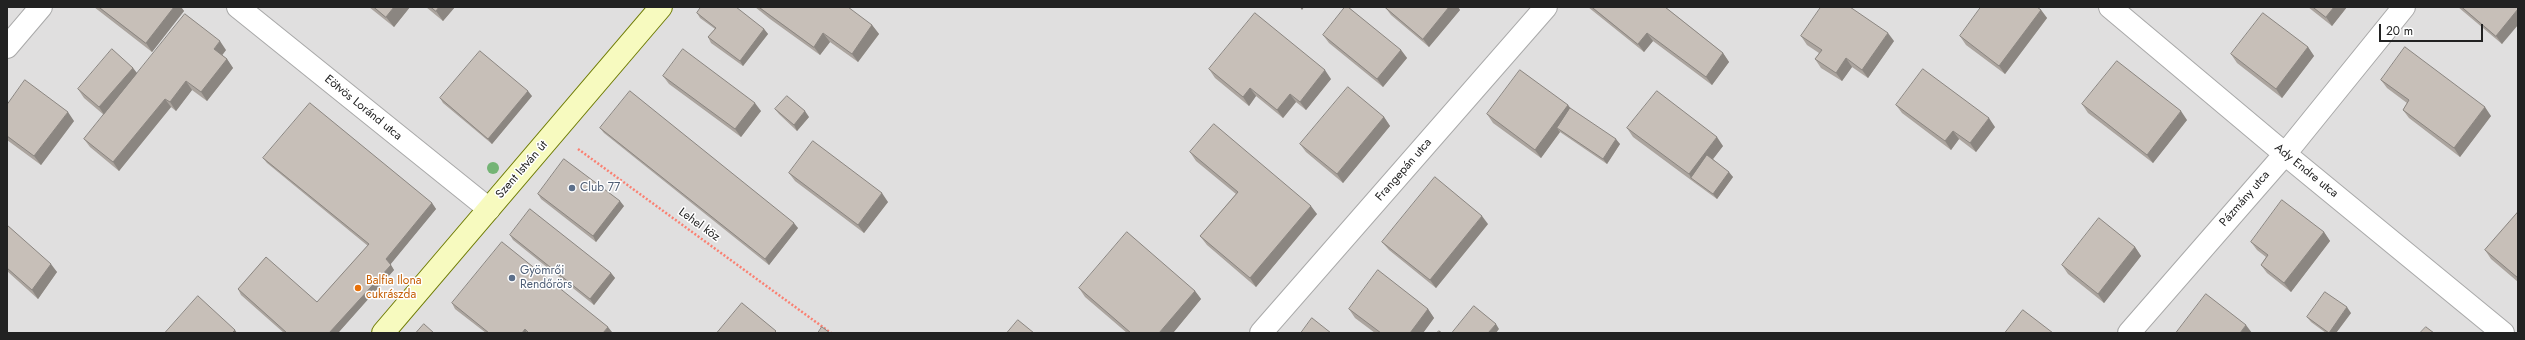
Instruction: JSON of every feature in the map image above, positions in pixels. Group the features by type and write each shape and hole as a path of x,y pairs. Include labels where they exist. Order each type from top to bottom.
{"street":[{"path":"7,47 41,7"},
{"name":"Eötvös Loránd utca","path":"238,7 489,209"},
{"name":"Szent István út","path":"383,333 661,7"},
{"name":"Frangepán utca","path":"1261,333 1546,7"},
{"name":"Ady Endre utca","path":"2110,7 2285,154 2503,333"},
{"name":"Pázmány utca","path":"2129,333 2285,154 2404,7"}],"path":[{"name":"Lehel köz","path":"555,132 831,333"}],"shaded area":[{"path":"7,7 2518,7 2518,333 7,333"}],"building":[{"path":"99,7 174,7 146,43"},
{"path":"374,7 394,7 386,17"},
{"path":"431,7 439,7 436,11"},
{"path":"701,7 736,7 764,29 740,61 708,37 716,28 697,13"},
{"path":"759,7 848,7 872,25 852,54 823,33 814,47"},
{"path":"1345,7 1348,7 1401,50 1377,79 1323,35"},
{"path":"1385,7 1449,7 1423,39"},
{"path":"1592,7 1665,7 1723,53 1706,77 1647,33 1638,44"},
{"path":"1821,7 1850,7 1888,33 1862,70 1846,58 1836,73 1815,59 1822,50 1801,36"},
{"path":"1981,7 2037,7 2041,10 1999,66 1960,36"},
{"path":"2313,7 2334,7 2326,17"},
{"path":"2462,7 2518,7 2518,9 2496,36"},
{"path":"1255,13 1325,70 1300,102 1290,94 1277,110 1250,88 1243,97 1209,69"},
{"path":"2263,13 2308,47 2276,89 2231,54"},
{"path":"185,14 220,41 214,49 227,59 201,92 186,81 170,102 165,99 113,162 84,139"},
{"path":"2405,47 2485,107 2454,148 2403,110 2409,100 2381,80"},
{"path":"112,49 133,68 99,107 78,89"},
{"path":"683,49 755,103 735,129 663,76"},
{"path":"480,51 528,91 488,139 440,98"},
{"path":"2117,61 2181,111 2147,155 2082,104"},
{"path":"1923,69 1989,118 1970,143 1953,131 1945,141 1896,105"},
{"path":"1520,70 1568,105 1535,150 1487,114"},
{"path":"25,80 68,112 34,156 7,136 7,105"},
{"path":"1348,87 1384,117 1337,174 1300,144"},
{"path":"630,91 794,223 765,259 600,128"},
{"path":"1657,91 1717,137 1689,174 1627,128"},
{"path":"787,96 805,111 794,125 775,109"},
{"path":"310,103 432,203 386,259 391,265 329,333 287,333 238,289 266,257 317,302 369,244 263,158"},
{"path":"1570,108 1616,139 1603,159 1557,128"},
{"path":"1214,124 1311,206 1250,278 1200,236 1238,192 1190,152"},
{"path":"813,141 882,193 858,225 789,173"},
{"path":"1707,155 1729,172 1713,194 1691,178"},
{"path":"564,159 620,201 593,236 538,194"},
{"path":"1435,177 1482,216 1430,280 1382,242"},
{"path":"2282,200 2324,232 2284,283 2261,265 2268,255 2251,242"},
{"path":"530,209 611,273 590,299 510,235"},
{"path":"2518,212 2518,278 2485,250"},
{"path":"2099,218 2135,247 2098,294 2062,265"},
{"path":"7,225 51,264 32,290 7,268"},
{"path":"1127,232 1195,291 1159,333 1131,333 1079,288"},
{"name":"Gyömrői Rendőrörs","path":"502,242 608,327 603,333 529,333 525,329 522,333 489,333 452,303"},
{"path":"1378,270 1428,309 1410,333 1381,333 1349,309"},
{"path":"2325,292 2347,307 2329,333 2307,317"},
{"path":"2206,294 2246,325 2240,333 2176,333"},
{"path":"198,296 235,330 232,333 165,333"},
{"path":"742,303 776,331 774,333 717,333"},
{"path":"1474,306 1496,324 1488,333 1452,333"},
{"path":"2023,310 2053,333 2005,333"},
{"path":"1312,318 1331,333 1301,333"},
{"path":"1018,320 1034,333 1007,333"},
{"path":"424,324 434,333 416,333"},
{"path":"822,327 830,333 818,333"},
{"path":"2426,327 2434,333 2420,333"}],"place":[{"name":"Club 77","path":"572,188"},
{"name":"Gyömrői Rendőrörs","path":"512,278"},
{"name":"Balfia Ilona cukrászda","path":"358,288"}]}
